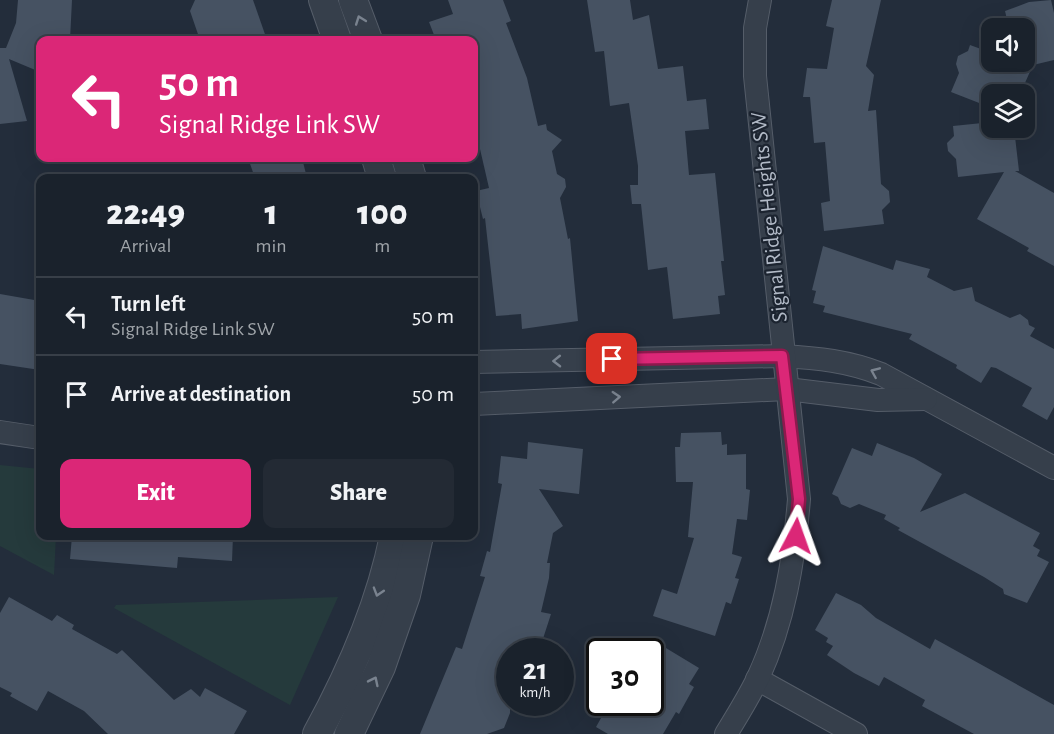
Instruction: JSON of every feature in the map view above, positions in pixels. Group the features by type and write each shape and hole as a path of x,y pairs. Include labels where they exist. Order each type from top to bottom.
{"street":[{"path":"322,0 336,36"},
{"path":"353,0 366,36"},
{"name":"Signal Ridge Heights SW","path":"726,734 758,679 775,635 796,536 799,499 782,356 755,76 755,28 760,0"},
{"path":"478,362 782,356 825,358 854,363 881,374 1054,468"},
{"path":"478,404 787,389 878,400 927,399"},
{"path":"0,432 36,437"},
{"path":"317,734 361,645 393,540"},
{"path":"349,734 381,668 406,595 418,540"},
{"path":"758,679 856,734"}],"green space":[{"path":"0,465 36,469 36,540 56,540 54,575 0,546"},
{"path":"338,597 290,705 114,608 116,605"}],"building":[{"path":"18,0 72,0 70,36 36,36 36,70 9,59 27,121 0,124 0,48 6,48 16,23"},
{"path":"195,0 253,0 266,36 199,36 190,11"},
{"path":"448,0 503,0 511,21 506,23 527,78 538,126 546,124 547,130 562,140 552,151 557,174 565,179 566,187 560,198 568,239 570,238 578,321 522,329 521,314 496,316 485,218 483,219 478,199 478,191 489,188 478,140 478,36 434,36 429,22 453,14"},
{"path":"587,0 630,0 633,20 649,15 658,69 683,66 687,101 706,99 709,129 685,131 689,175 715,173 724,261 721,261 725,295 718,296 720,314 673,319 667,267 648,270 641,204 632,204 630,185 638,185 638,166 629,103 610,106 604,51 595,52"},
{"path":"832,0 881,0 866,66 874,75 868,111 876,110 881,184 889,191 890,202 882,210 884,224 824,231 821,203 830,201 825,142 814,143 810,97 803,97 807,68 827,69 834,28 826,26"},
{"path":"1051,0 1054,13 1054,60 1035,65 1035,18 1007,18 1005,11 1029,2"},
{"path":"970,45 981,49 981,72 1030,72 1024,84 981,84 981,104 951,92 959,73 956,64 958,56 968,51"},
{"path":"981,123 981,138 1015,138 1019,171 1015,171 1054,193 1054,266 1027,251 1029,248 977,219 1004,172 958,177 956,159 948,151 947,143 954,136 953,126"},
{"path":"249,162 303,162 306,174 254,174"},
{"path":"823,246 893,270 896,260 930,269 927,277 954,291 972,287 975,301 1010,318 1020,314 1028,320 1029,325 1035,328 1030,336 1054,349 1054,407 1047,420 1022,406 1032,388 996,368 991,367 981,383 956,368 957,365 909,339 912,334 823,312 825,306 813,303 816,291 812,290"},
{"path":"0,294 36,300 36,369 0,364"},
{"path":"721,432 722,445 727,444 727,455 746,454 746,489 750,490 747,520 737,519 732,554 742,557 735,578 739,579 731,604 726,602 715,636 653,616 662,589 677,594 694,538 688,537 693,482 676,482 675,447 680,447 681,433"},
{"path":"528,442 583,449 579,494 539,489 563,526 553,533 547,563 550,563 549,578 541,612 551,614 543,638 496,638 496,716 509,716 504,728 487,734 420,734 456,647 462,649 485,577 480,576 487,551 490,552 502,484 498,483 501,456 527,459"},
{"path":"877,443 914,458 942,474 920,512 965,493 1040,533 1033,546 1040,550 1037,556 1049,562 1027,603 1004,594 1003,589 984,577 898,530 900,528 884,519 886,515 859,504 850,508 841,504 838,497 832,494 852,448 872,456"},
{"path":"72,540 233,540 232,561 178,557 177,568 70,559"},
{"path":"836,593 861,605 876,618 930,649 935,639 1054,705 1054,734 974,734 922,706 925,700 884,677 879,686 854,673 827,655 833,646 826,642 828,638 815,630"},
{"path":"9,597 52,621 57,615 74,625 72,629 117,654 122,650 174,700 191,689 200,697 205,688 247,711 234,734 108,734 84,711 48,691 37,711 10,696 12,693 0,687 0,613"},
{"path":"664,647 699,668 689,684 694,687 679,714 676,712 663,734 608,734 596,727 602,716 664,716"}],"route":[{"path":"612,359 782,356 792,424 799,499 796,536"}]}
